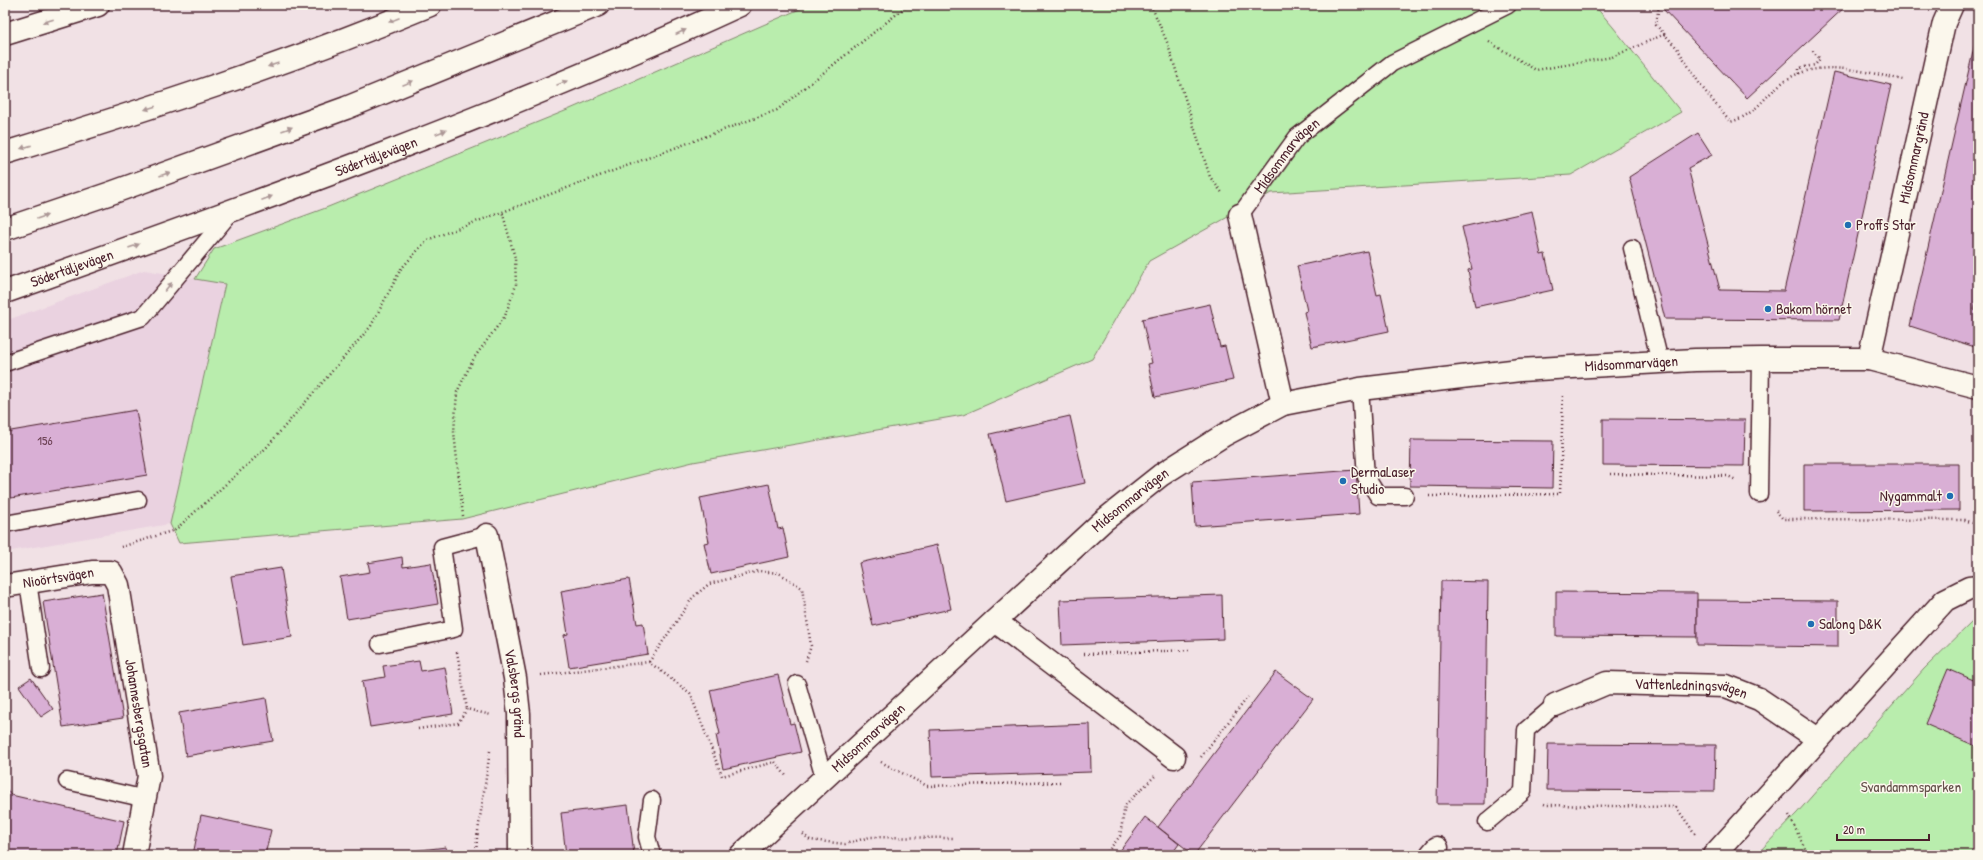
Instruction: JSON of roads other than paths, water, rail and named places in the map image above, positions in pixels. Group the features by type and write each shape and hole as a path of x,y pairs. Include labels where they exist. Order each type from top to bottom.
{"main road":[{"path":"5,34 98,5"},
{"path":"5,153 155,107 350,38 430,5"},
{"path":"5,229 111,193 346,108 598,5"},
{"name":"Södertäljevägen","path":"5,292 231,212 445,131 635,53 740,5"},
{"name":"Midsommargränd","path":"1869,359 1944,23 1952,5"},
{"path":"1240,215 1283,404"},
{"name":"Midsommarvägen","path":"741,855 1103,521 1161,475 1224,435 1283,404 1360,389 1520,370 1660,362 1761,359 1869,359 1978,387"},
{"name":"Valsbergs gränd","path":"487,535 515,678 519,714 520,855"},
{"name":"Nioörtsvägen","path":"5,586 92,572 111,572"},
{"name":"Johannesbergsgatan","path":"111,572 118,585 149,776 146,799 134,855"},
{"path":"1707,848 1818,739 1945,600 1969,588 1978,587"},
{"path":"995,621 1174,757"},
{"name":"Vattenledningsvägen","path":"1555,705 1607,683 1726,686 1759,699 1818,739"}],"lane":[{"name":"Midsommarvägen","path":"1240,215 1297,137 1392,63 1508,5"},
{"path":"5,363 142,317 231,212"},
{"path":"1632,248 1660,362"},
{"path":"1759,494 1761,359"},
{"path":"1360,389 1366,477 1378,496 1405,496"},
{"path":"5,524 138,500"},
{"path":"380,644 454,629 442,547 487,535"},
{"path":"28,582 41,669"},
{"path":"798,684 824,778"},
{"path":"1487,822 1523,792 1526,730 1555,705"},
{"path":"67,781 146,799"},
{"path":"652,800 647,837 652,855"}],"place":[{"name":"Proffs Star","path":"1848,225"},
{"name":"Bakom hörnet","path":"1768,309"},
{"name":"DermaLaser Studio","path":"1343,481"},
{"name":"Nygammalt","path":"1950,496"},
{"name":"Salong D&K","path":"1811,624"}],"park label":[{"name":"Svandammsparken","path":"1911,787"}]}
